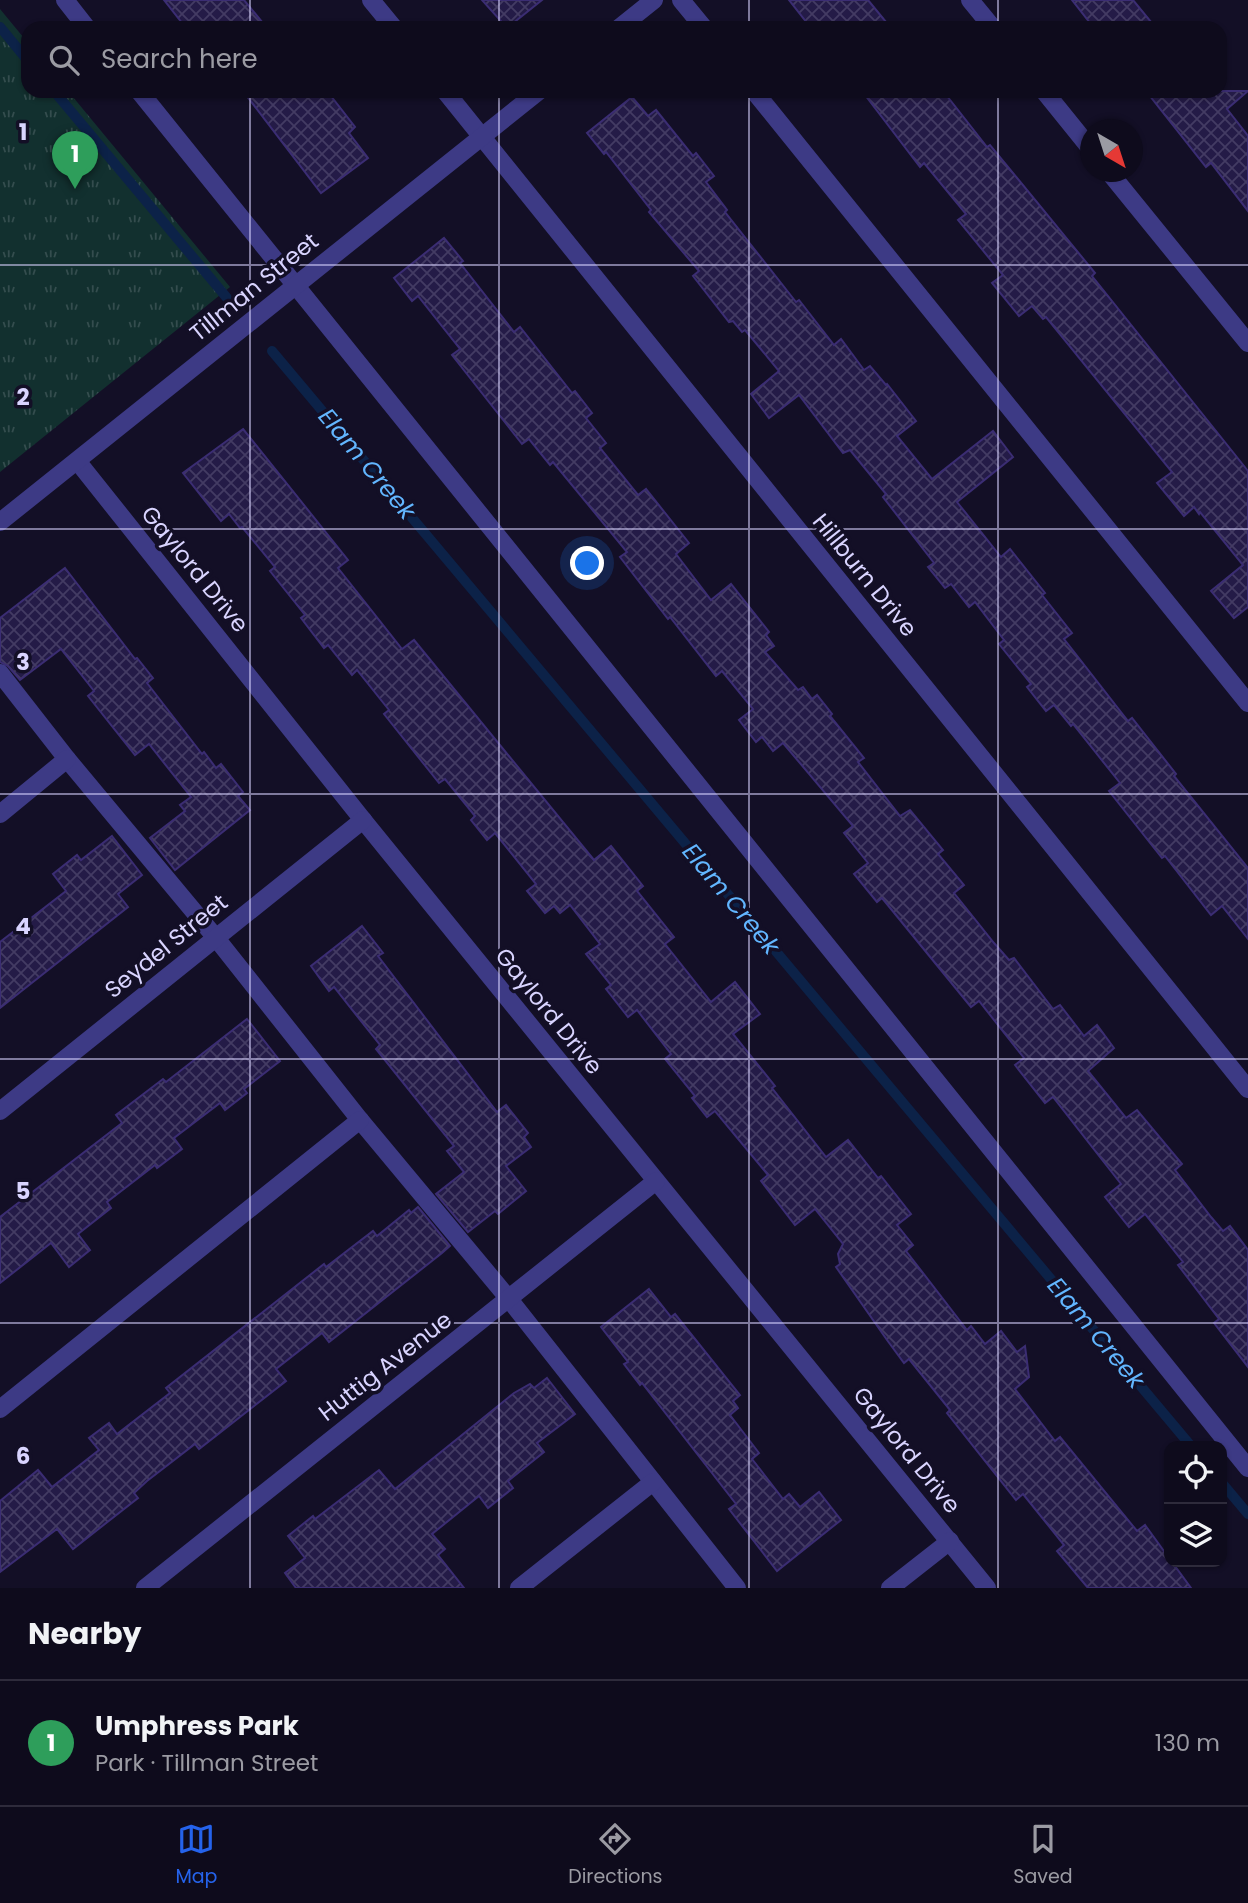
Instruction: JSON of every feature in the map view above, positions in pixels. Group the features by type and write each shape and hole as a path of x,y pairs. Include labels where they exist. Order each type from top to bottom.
{"street":[{"path":"65,0 82,21"},
{"path":"371,0 388,21"},
{"path":"628,21 654,0"},
{"path":"681,0 698,21"},
{"path":"970,0 987,21"},
{"path":"145,98 1248,1468"},
{"name":"Hillburn Drive","path":"450,98 1248,1089"},
{"name":"Tillman Street","path":"0,522 530,98"},
{"path":"760,98 1248,703"},
{"path":"1050,98 1080,136"},
{"path":"1117,182 1248,343"},
{"name":"Gaylord Drive","path":"78,461 363,820 987,1588"},
{"path":"0,673 360,1120 509,1299 737,1588"},
{"path":"0,814 67,759"},
{"name":"Seydel Street","path":"0,1111 363,820"},
{"path":"0,1409 360,1120"},
{"name":"Huttig Avenue","path":"145,1588 656,1181"},
{"path":"519,1588 653,1482"},
{"path":"890,1588 950,1541"}],"green space":[{"path":"0,9 21,34 21,98 74,98 230,287 0,472"}],"building":[{"path":"164,0 244,0 261,21 180,21"},
{"path":"482,0 542,0 516,21 501,21"},
{"path":"789,0 868,0 885,21 806,21"},
{"path":"1072,0 1133,0 1150,21 1088,21"},
{"path":"1227,91 1248,91 1227,109 1248,136 1248,211 1211,163 1206,167 1152,98 1227,98"},
{"path":"248,98 332,98 355,127 349,133 368,158 321,193"},
{"path":"631,98 648,116 656,110 693,156 696,153 714,176 706,182 727,210 725,212 796,302 799,300 834,345 841,339 864,370 870,366 916,421 897,436 932,479 993,431 1013,457 957,502 1001,557 1010,549 1045,593 1042,595 1072,633 1064,639 1128,721 1132,718 1176,774 1174,776 1248,868 1248,939 1222,906 1211,915 1165,856 1162,858 1109,791 1120,783 1073,724 1071,726 1054,705 1046,711 1027,687 1031,684 999,644 1004,640 975,602 969,607 951,584 945,588 928,567 934,563 883,497 886,494 850,450 843,453 799,395 769,418 751,394 779,371 745,330 742,332 733,321 729,322 693,276 699,271 649,212 651,210 606,152 604,154 587,133"},
{"path":"867,98 948,98 1095,273 1092,276 1248,471 1248,607 1234,618 1211,591 1243,565 1200,512 1199,514 1194,507 1184,516 1157,483 1172,472 1046,317 1043,319 1032,306 1019,316 992,283 1003,275 958,220 966,214 924,163 920,167"},
{"path":"444,238 514,332 520,327 572,393 575,391 592,413 586,418 606,443 600,448 638,495 646,489 689,543 676,554 711,600 731,584 769,632 766,635 774,646 765,652 798,690 803,687 812,699 817,695 832,714 830,716 864,758 858,762 900,816 910,810 943,850 938,854 964,885 954,893 994,943 1009,960 1014,958 1053,1009 1060,1005 1084,1036 1097,1025 1114,1048 1088,1071 1126,1118 1137,1110 1182,1164 1175,1170 1211,1217 1223,1231 1230,1226 1248,1250 1248,1367 1214,1323 1219,1319 1178,1265 1183,1262 1145,1214 1129,1227 1105,1197 1121,1184 1053,1097 1045,1103 1015,1065 1024,1058 979,1001 971,1007 882,898 877,902 854,874 868,863 844,833 853,826 783,743 773,751 762,737 756,742 739,720 753,709 722,671 716,676 670,617 668,619 620,557 627,552 553,462 550,465 529,439 522,444 452,355 460,349 418,296 412,301 394,278"},
{"path":"243,429 348,560 338,568 402,649 414,640 594,860 611,846 643,886 637,891 674,937 665,944 711,1002 735,982 760,1014 733,1034 775,1086 772,1088 826,1157 848,1140 878,1178 881,1176 911,1214 897,1225 913,1245 906,1251 967,1330 971,1326 985,1344 1001,1331 1017,1352 1025,1346 1029,1377 1015,1389 1055,1441 1060,1437 1137,1531 1145,1525 1164,1551 1164,1567 1176,1567 1191,1588 1088,1588 1057,1551 1064,1545 1023,1494 1016,1500 947,1413 950,1410 909,1359 904,1363 887,1340 836,1267 840,1264 838,1254 843,1244 815,1209 795,1225 761,1181 768,1175 715,1111 707,1117 692,1098 695,1096 665,1059 671,1054 637,1010 628,1017 606,989 611,985 586,954 600,944 570,905 560,913 554,906 545,913 527,891 536,884 495,833 487,840 471,820 475,816 445,779 439,783 384,714 389,710 357,670 352,675 328,645 324,648 301,618 305,615 270,571 275,567 242,527 240,528 229,514 221,521 183,473"},
{"path":"65,568 135,659 137,658 153,678 147,683 202,754 204,752 216,768 221,764 243,792 238,796 250,810 175,870 150,838 185,811 180,805 191,797 149,744 135,755 88,696 94,691 61,649 20,680 8,666 0,662 0,618"},
{"path":"112,836 142,875 118,894 128,907 0,1008 0,942 66,891 53,874 77,855 81,860"},
{"path":"362,926 383,953 378,956 497,1112 506,1105 528,1133 524,1137 531,1147 506,1166 526,1191 498,1214 495,1211 468,1232 436,1194 464,1172 447,1151 454,1146 376,1049 380,1045 334,987 329,991 311,966"},
{"path":"247,1019 280,1061 244,1089 247,1093 225,1110 220,1103 174,1138 182,1149 157,1168 155,1165 107,1202 111,1208 78,1234 90,1250 69,1267 51,1243 0,1283 0,1217 122,1123 116,1115 163,1079 166,1082"},
{"path":"418,1207 450,1246 442,1253 329,1342 322,1333 276,1369 286,1381 199,1449 195,1444 147,1481 134,1493 138,1498 73,1549 57,1529 0,1572 0,1501 38,1470 52,1487 99,1450 89,1438 109,1423 117,1434 170,1393 166,1388 324,1264 326,1267 373,1231 377,1236 409,1210 411,1213"},
{"path":"649,1289 671,1317 675,1314 740,1395 733,1401 738,1408 730,1415 759,1453 752,1459 783,1499 789,1494 800,1507 819,1492 841,1520 777,1571 729,1509 736,1504 642,1383 640,1385 624,1364 628,1362 601,1327"},
{"path":"547,1378 575,1414 537,1443 544,1452 508,1481 513,1488 488,1508 479,1496 432,1534 445,1549 438,1555 464,1588 296,1588 285,1573 305,1558 288,1536 379,1470 395,1489 514,1393 530,1384 534,1388"}],"waterway":[{"name":"Elam Creek","path":"0,27 21,52"},
{"name":"Elam Creek","path":"60,98 227,298"},
{"name":"Elam Creek","path":"272,351 1187,1441"},
{"name":"Elam Creek","path":"1227,1489 1248,1514"}],"place":[{"name":"Umphress Park","path":"75,189"}]}
